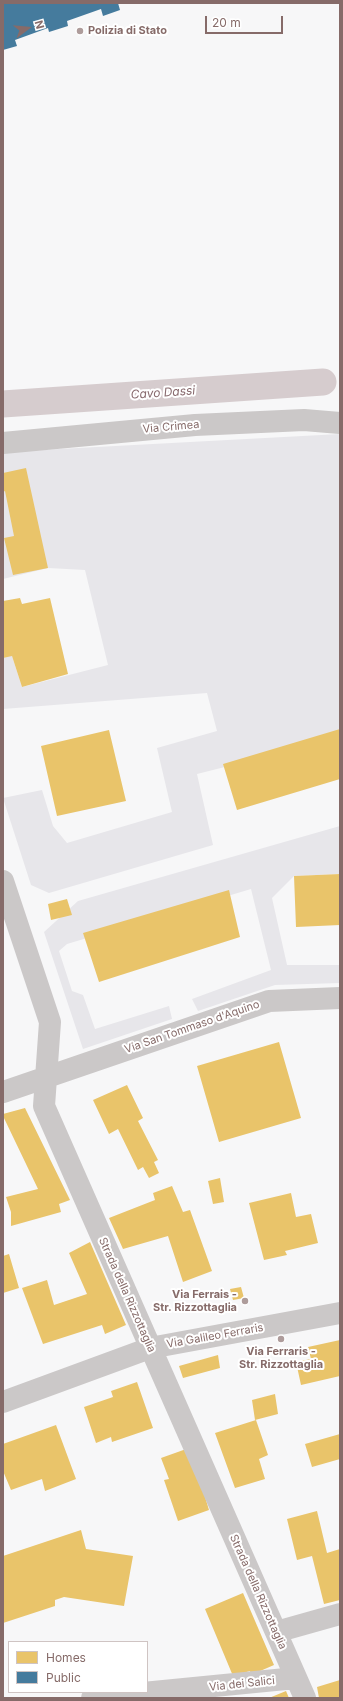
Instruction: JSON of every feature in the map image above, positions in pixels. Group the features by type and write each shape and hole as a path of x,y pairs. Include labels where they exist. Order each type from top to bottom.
{"street":[{"name":"Via Crimea","path":"3,442 195,425 304,420 340,423"},
{"name":"Strada della Rizzottaglia","path":"3,881 11,929 50,1022 44,1106 305,1698"},
{"name":"Via San Tommaso d'Aquino","path":"3,1092 269,1001 340,998"},
{"name":"Via Galileo Ferraris","path":"3,1402 150,1348 340,1313"},
{"path":"276,1632 340,1614"},
{"name":"Via dei Salici","path":"148,1693 296,1678"},
{"name":"Via dei Salici","path":"92,1698 143,1693"}],"shaded area":[{"path":"340,434 340,738 197,774 213,845 49,893 31,885 3,798 42,790 53,826 67,843 172,812 157,748 217,731 207,693 3,709 3,648 12,656 22,687 108,665 85,570 48,568 3,579 3,452"},
{"path":"340,826 340,874 294,876 272,898 287,965 340,965 340,983 275,985 198,1011 192,999 271,970 251,889 67,944 59,951 72,991 83,995 95,1029 169,1006 172,1019 83,1049 44,932 78,901"}],"building: Homes":[{"path":"26,468 48,568 13,575 4,538 14,536 5,491 3,492 3,473"},
{"path":"20,598 22,604 50,598 68,674 22,687 12,656 3,658 3,601"},
{"path":"340,729 340,779 237,810 223,764"},
{"path":"109,730 126,801 57,816 41,746"},
{"path":"340,874 340,925 296,927 294,876"},
{"path":"229,890 240,937 99,982 83,933"},
{"path":"67,899 72,915 51,920 48,904"},
{"path":"279,1042 301,1118 219,1142 197,1066"},
{"path":"127,1085 143,1118 138,1121 158,1160 154,1162 159,1173 149,1178 143,1167 138,1170 118,1129 109,1134 93,1100"},
{"path":"25,1108 70,1200 59,1204 61,1212 11,1226 11,1212 6,1197 38,1189 3,1116 3,1114"},
{"path":"220,1178 224,1202 213,1204 208,1181"},
{"path":"172,1186 183,1212 190,1210 212,1271 183,1282 168,1236 123,1249 109,1218 155,1200 153,1193"},
{"path":"291,1193 296,1217 311,1214 318,1243 285,1251 287,1255 264,1260 249,1203"},
{"path":"90,1242 126,1325 105,1334 102,1325 43,1344 22,1288 47,1280 54,1305 87,1294 69,1253"},
{"path":"9,1254 19,1288 3,1293 3,1256"},
{"path":"241,1287 244,1298 233,1300 230,1289"},
{"path":"340,1340 340,1376 301,1385 296,1362 311,1359 308,1347"},
{"path":"218,1355 220,1368 183,1378 179,1366"},
{"path":"137,1382 153,1428 112,1442 111,1437 96,1443 84,1407 113,1397 111,1391"},
{"path":"275,1394 278,1414 255,1420 252,1400"},
{"path":"256,1420 268,1455 259,1459 265,1479 235,1488 215,1433"},
{"path":"56,1425 76,1479 45,1491 42,1479 11,1490 3,1471 3,1444"},
{"path":"340,1434 340,1459 312,1467 305,1444"},
{"path":"189,1448 209,1510 178,1521 164,1480 169,1479 161,1458"},
{"path":"317,1511 327,1553 340,1549 340,1600 324,1604 312,1556 297,1560 287,1519"},
{"path":"81,1530 86,1549 133,1556 124,1606 64,1597 55,1600 55,1606 3,1623 3,1556"},
{"path":"243,1593 274,1665 251,1675 250,1671 233,1676 205,1609"},
{"path":"340,1680 340,1698 319,1698 317,1687"},
{"path":"286,1691 289,1698 269,1698"}],"building: Public":[{"path":"3,3 118,3 120,10 103,16 101,9 67,21 68,26 49,32 48,28 15,40 17,46 3,50"}],"waterway":[{"name":"Cavo Dassi","path":"3,404 323,382"}],"place":[{"name":"Polizia di Stato","path":"80,31"},
{"name":"Via Ferrais - Str. Rizzottaglia","path":"245,1301"},
{"name":"Via Ferraris - Str. Rizzottaglia","path":"281,1339"}]}
